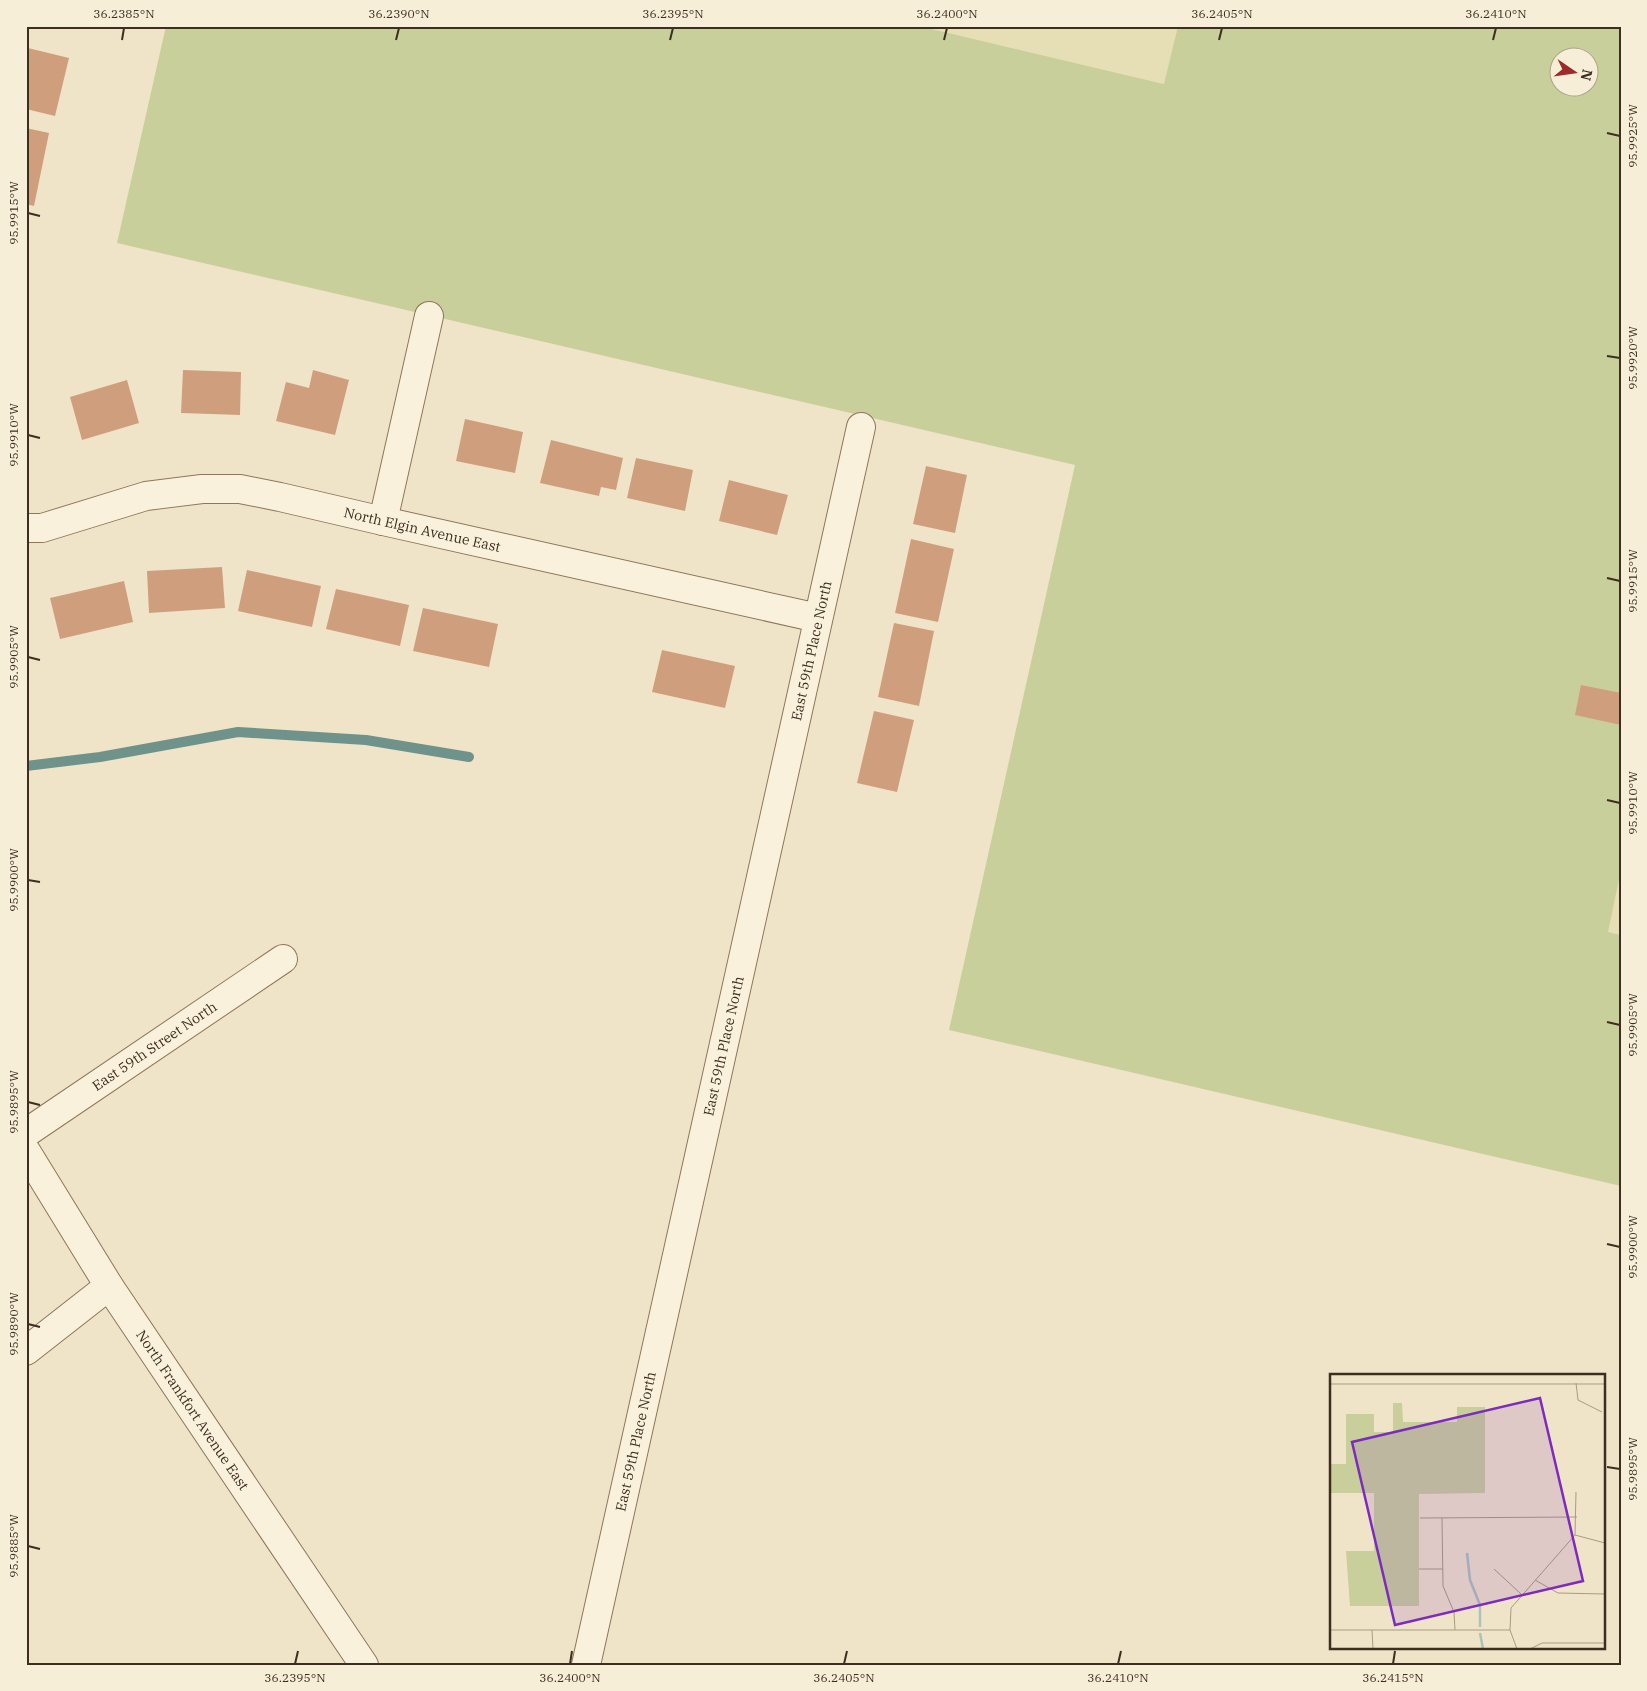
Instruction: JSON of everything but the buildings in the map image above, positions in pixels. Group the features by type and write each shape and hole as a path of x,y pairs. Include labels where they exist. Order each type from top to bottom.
{"street":[{"path":"383,521 429,316"},
{"name":"East 59th Place North","path":"586,1665 861,427"},
{"name":"North Elgin Avenue East","path":"26,528 42,528 146,496 202,489 240,489 818,618"},
{"name":"East 59th Street North","path":"26,1133 283,959"},
{"name":"North Frankfort Avenue East","path":"26,1151 109,1286 364,1665"},
{"path":"26,1351 109,1286"}],"shaded area":[{"path":"919,26 1178,26 1165,84"},
{"path":"1621,870 1621,935 1607,932"}],"green space":[{"path":"166,26 919,26 1164,84 1178,26 1621,26 1621,870 1608,932 1621,935 1621,1186 949,1030 1075,465 117,243"}],"waterway":[{"path":"26,766 100,757 238,732 366,740 469,757"}]}
